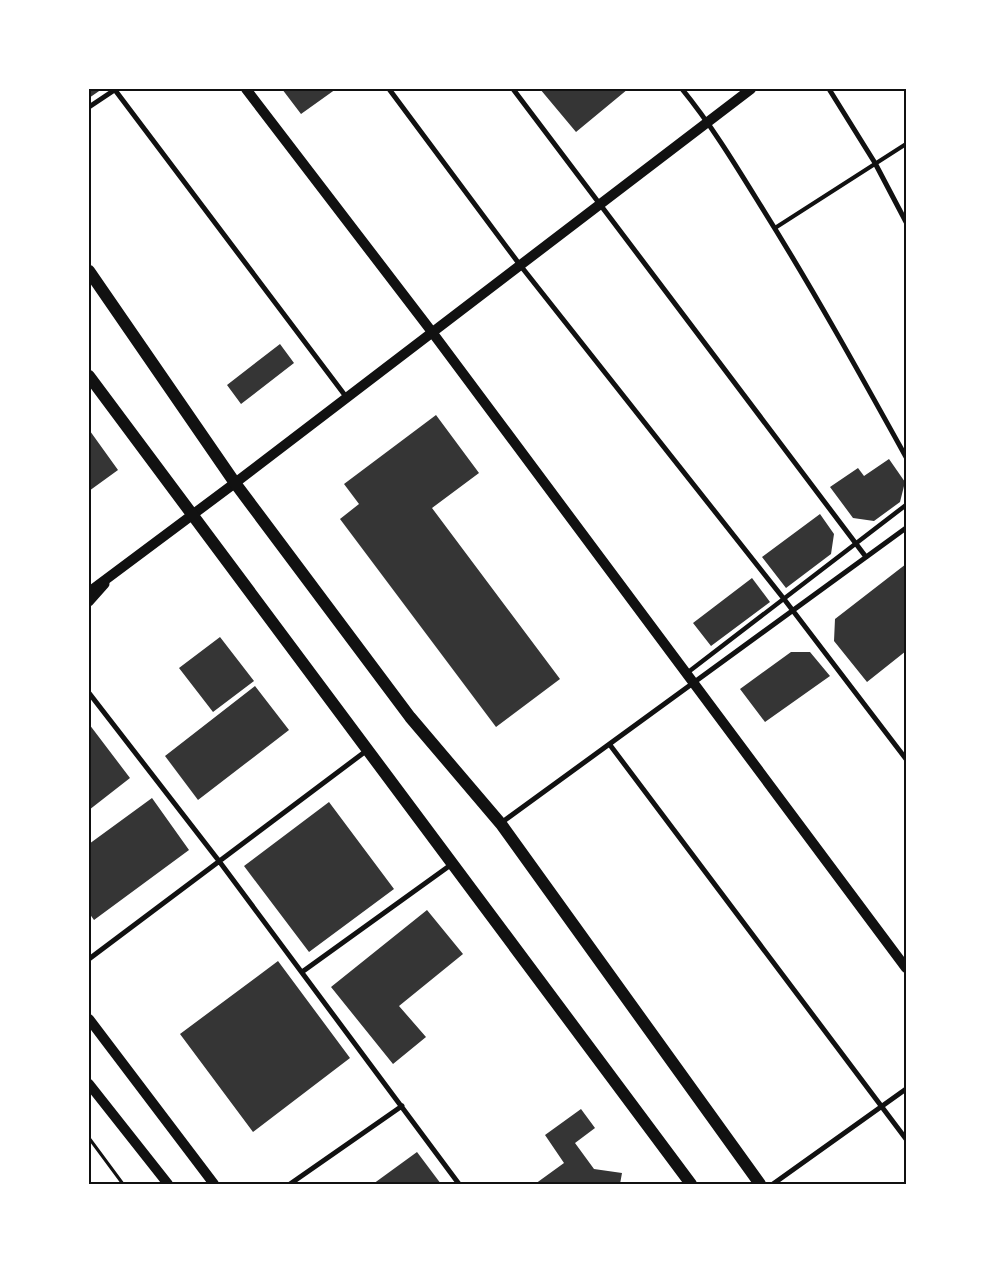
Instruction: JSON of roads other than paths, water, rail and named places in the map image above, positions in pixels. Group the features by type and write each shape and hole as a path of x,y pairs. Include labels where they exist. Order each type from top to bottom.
{"main road":[{"path":"246,89 432,332 906,968"},
{"path":"89,592 192,516 751,89"},
{"path":"89,271 235,483 410,717 501,824 760,1184"},
{"path":"89,376 366,751 691,1184"},
{"path":"89,1019 214,1184"},
{"path":"89,1084 168,1184"}],"street":[{"path":"89,107 116,89 347,398"},
{"path":"389,89 520,265 784,599 906,759"},
{"path":"514,89 866,557"},
{"path":"682,89 708,121 775,228 827,314 906,457"},
{"path":"829,89 875,163 906,222"},
{"path":"686,673 906,505"},
{"path":"501,824 906,528"},
{"path":"89,602 117,571"},
{"path":"89,693 219,860 459,1184"},
{"path":"610,745 906,1139"},
{"path":"89,959 366,751"},
{"path":"302,972 452,864"},
{"path":"773,1184 883,1108 906,1089"},
{"path":"290,1184 402,1106"}],"lane":[{"path":"775,228 906,144"}]}
